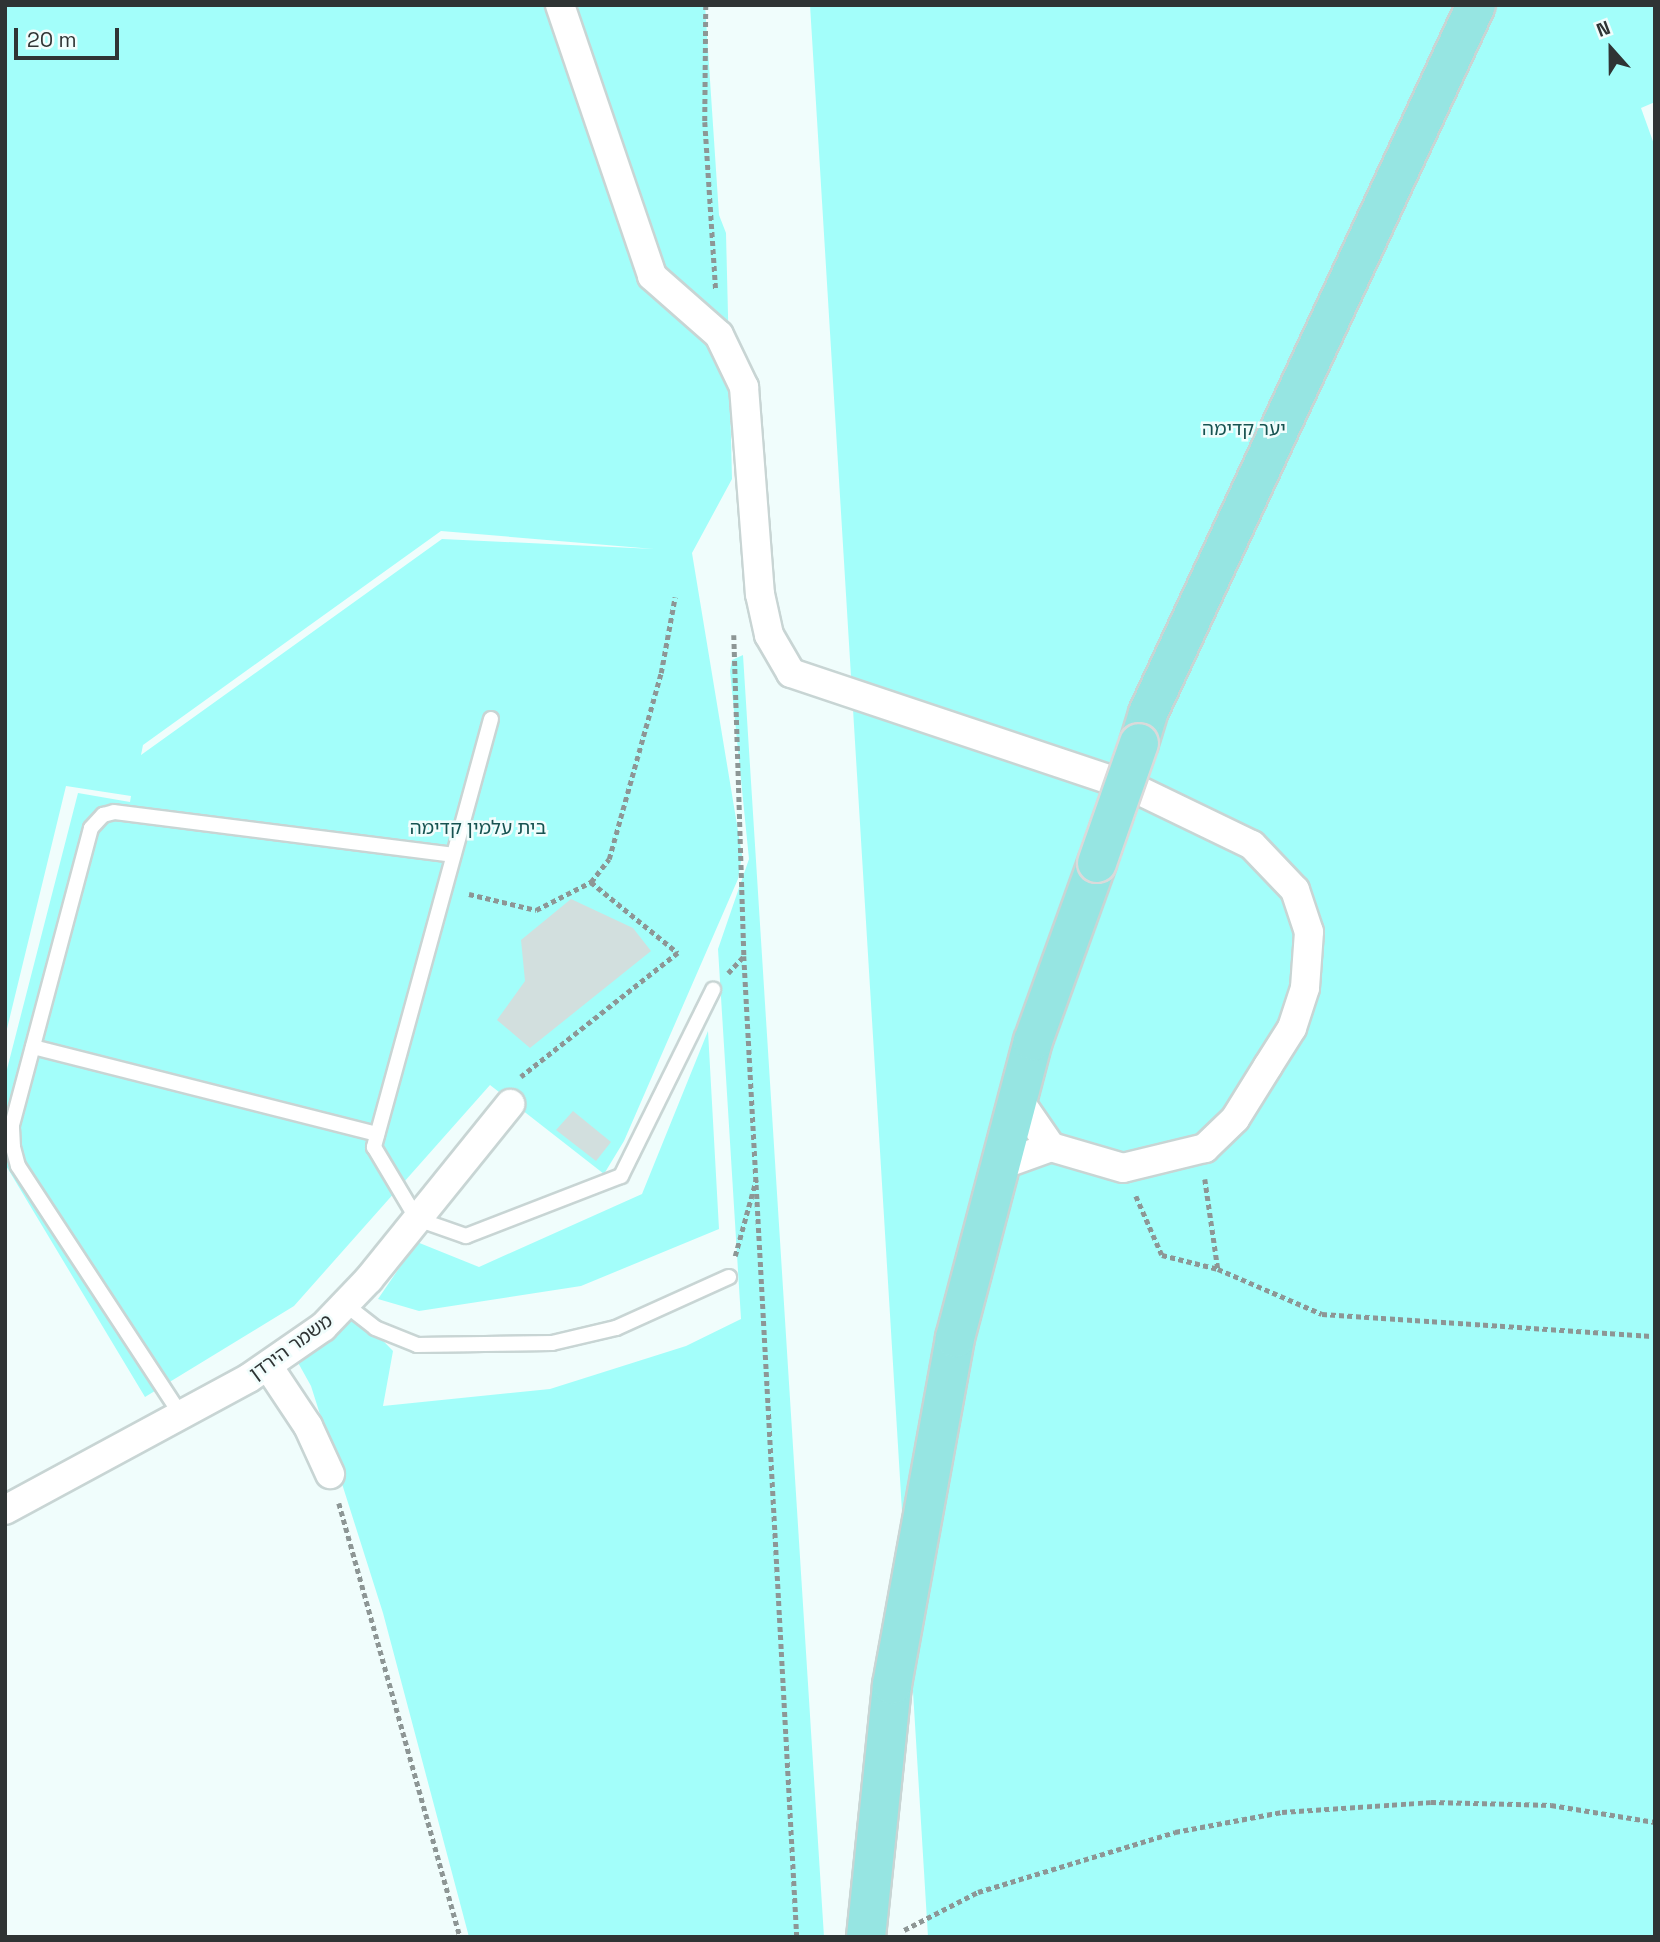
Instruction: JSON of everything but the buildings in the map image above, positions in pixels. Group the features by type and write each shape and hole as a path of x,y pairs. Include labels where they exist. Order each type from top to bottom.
{"main road":[{"path":"866,1937 894,1672 955,1338 1034,1041 1148,713 1476,5"}],"street":[{"path":"560,5 652,276 719,335 744,387 760,594 769,635 791,673 1160,799 1252,845 1294,890 1309,932 1310,959 1296,1015 1236,1119 1205,1149 1123,1168 1051,1147 1001,1166"},
{"path":"1018,1099 1051,1147"},
{"name":"משמר הירדן","path":"5,1510 268,1366 346,1305 510,1104"},
{"path":"268,1366 308,1426 330,1474"}],"lane":[{"path":"491,719 374,1147 417,1219 466,1236 621,1175 713,990"},
{"path":"181,1415 18,1166 12,1125 92,828 103,815 114,812 453,855"},
{"path":"33,1047 377,1134"},
{"path":"346,1305 375,1328 417,1345 552,1343 617,1328 729,1277"}],"path":[{"path":"706,5 705,122 719,335"},
{"path":"444,889 536,910 591,882 609,859 661,673 675,597"},
{"path":"734,639 744,956 797,1937"},
{"path":"510,1104 517,1080 678,953 591,882"},
{"path":"1205,1149 1206,1202 1218,1269"},
{"path":"1123,1168 1162,1255 1218,1269 1322,1314 1655,1336"},
{"path":"729,1277 757,1176"},
{"path":"330,1474 460,1937"},
{"path":"891,1937 978,1892 1175,1832 1282,1812 1431,1802 1551,1805 1655,1822"}],"green space":[{"name":"בית עלמין קדימה","path":"5,5 705,5 719,215 726,233 732,479 692,553 742,855 738,879 624,1141 604,1174 490,1085 294,1306 145,1397 5,1164 5,1077 78,793 130,802 131,796 66,786 5,1037","holes":["441,531 654,549 442,539 141,755 143,745"]},
{"name":"יער קדימה","path":"810,5 1655,5 1655,102 1641,108 1655,147 1655,1937 928,1937"},
{"path":"743,655 824,1937 469,1937 383,1613 311,1386 296,1359 359,1316 393,1351 383,1406 550,1389 686,1346 741,1319 718,949 749,859 730,671 732,660"},
{"path":"708,1031 719,1229 581,1286 419,1311 378,1299 417,1242 479,1267 642,1194"}]}
